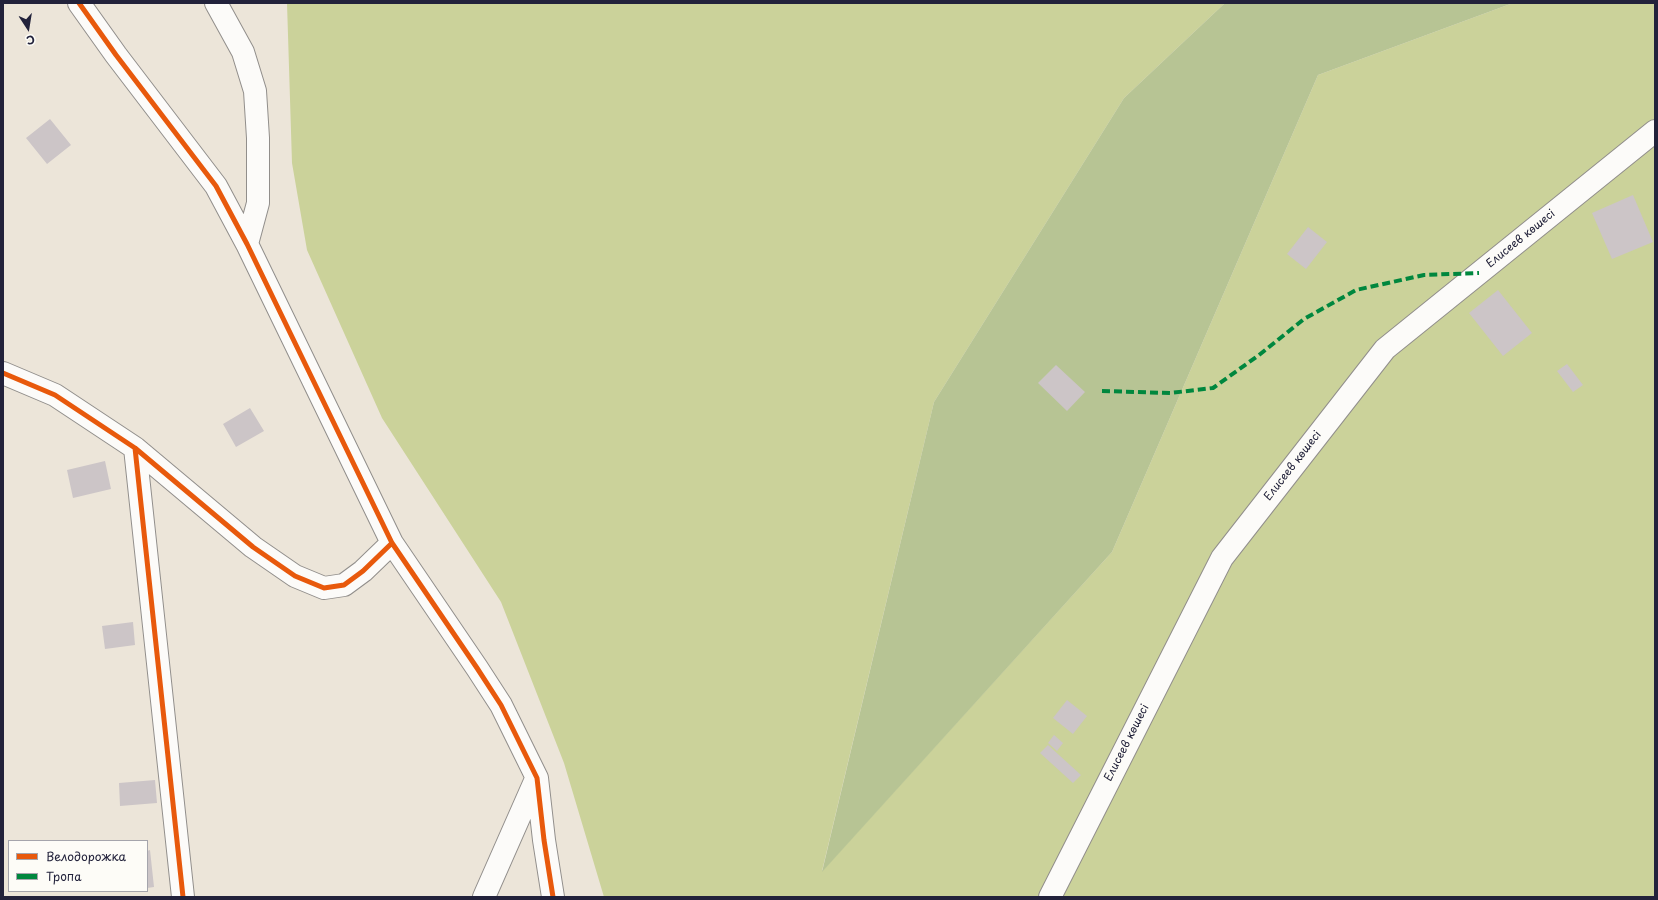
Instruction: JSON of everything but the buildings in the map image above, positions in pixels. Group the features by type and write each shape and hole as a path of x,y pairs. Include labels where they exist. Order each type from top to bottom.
{"street":[{"path":"79,3 116,55 216,186 247,244 392,543 501,705 536,778 553,897"},
{"path":"216,3 243,52 255,91 258,138 258,203 247,244"},
{"name":"Елисеев көшесі","path":"1050,897 1222,558 1385,349 1655,131"},
{"path":"3,373 55,395 135,448 253,547 295,576 324,588 344,585 363,570 392,543"},
{"path":"135,448 183,897"},
{"path":"484,897 536,778"}],"green space":[{"path":"287,3 1225,3 1124,98 934,402 822,871 1112,552 1318,75 1513,3 1655,3 1655,897 604,897 564,763 501,602 382,418 307,250 292,163"},
{"path":"1225,3 1513,3 1318,75 1112,552 822,872 934,402 1124,98"}],"marked path":[{"path":"1102,391 1170,393 1213,388 1259,355 1304,319 1356,290 1424,275 1479,273"}],"cycle path":[{"path":"79,3 116,55 216,186 247,244 392,543 501,705 537,778 544,840 553,897"},
{"path":"3,373 55,395 135,448 253,547 295,576 324,588 344,585 363,571 392,543"},
{"path":"135,448 183,897"}]}
